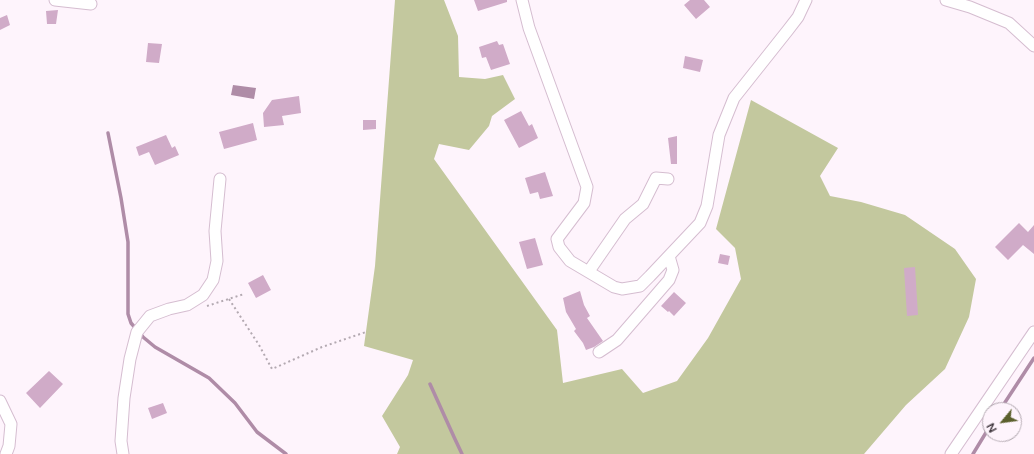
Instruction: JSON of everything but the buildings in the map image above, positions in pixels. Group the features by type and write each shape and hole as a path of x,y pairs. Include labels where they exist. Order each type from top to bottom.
{"street":[{"path":"56,0 91,4"},
{"path":"522,0 529,28 587,187 584,203 557,239 559,247 570,261 614,287 622,288 640,286 700,223 707,206 719,135 734,98 798,17 806,0"},
{"path":"946,0 970,7 1010,23 1034,46"},
{"path":"589,271 625,219 643,204 656,178 668,179"},
{"path":"123,454 121,441 124,398 130,359 137,332 150,316 169,309 187,305 203,295 213,280 217,261 215,231 220,179"},
{"path":"599,352 617,340 669,280 672,270 669,256"},
{"path":"951,454 1034,332"},
{"path":"0,401 11,424 9,446 6,454"}],"path":[{"path":"229,299 259,345 272,369 322,347 366,332"}],"green space":[{"path":"395,0 444,0 458,36 459,77 485,79 503,75 515,99 492,116 489,126 469,150 439,144 434,159 557,330 563,383 622,369 643,393 677,381 708,338 741,279 735,248 716,229 751,100 838,148 820,176 830,196 861,202 905,215 955,249 976,279 969,317 945,369 906,405 864,454 397,454 400,447 382,416 408,375 413,360 364,346 375,266"}],"shaded area":[{"path":"233,85 256,88 254,99 231,95"}],"waterway":[{"path":"108,133 128,242 128,314 131,323 143,337 155,347 209,378 235,403 257,432 286,454"},
{"path":"1005,402 1034,358"},
{"path":"430,384 462,454"},
{"path":"973,454 982,439"}]}
